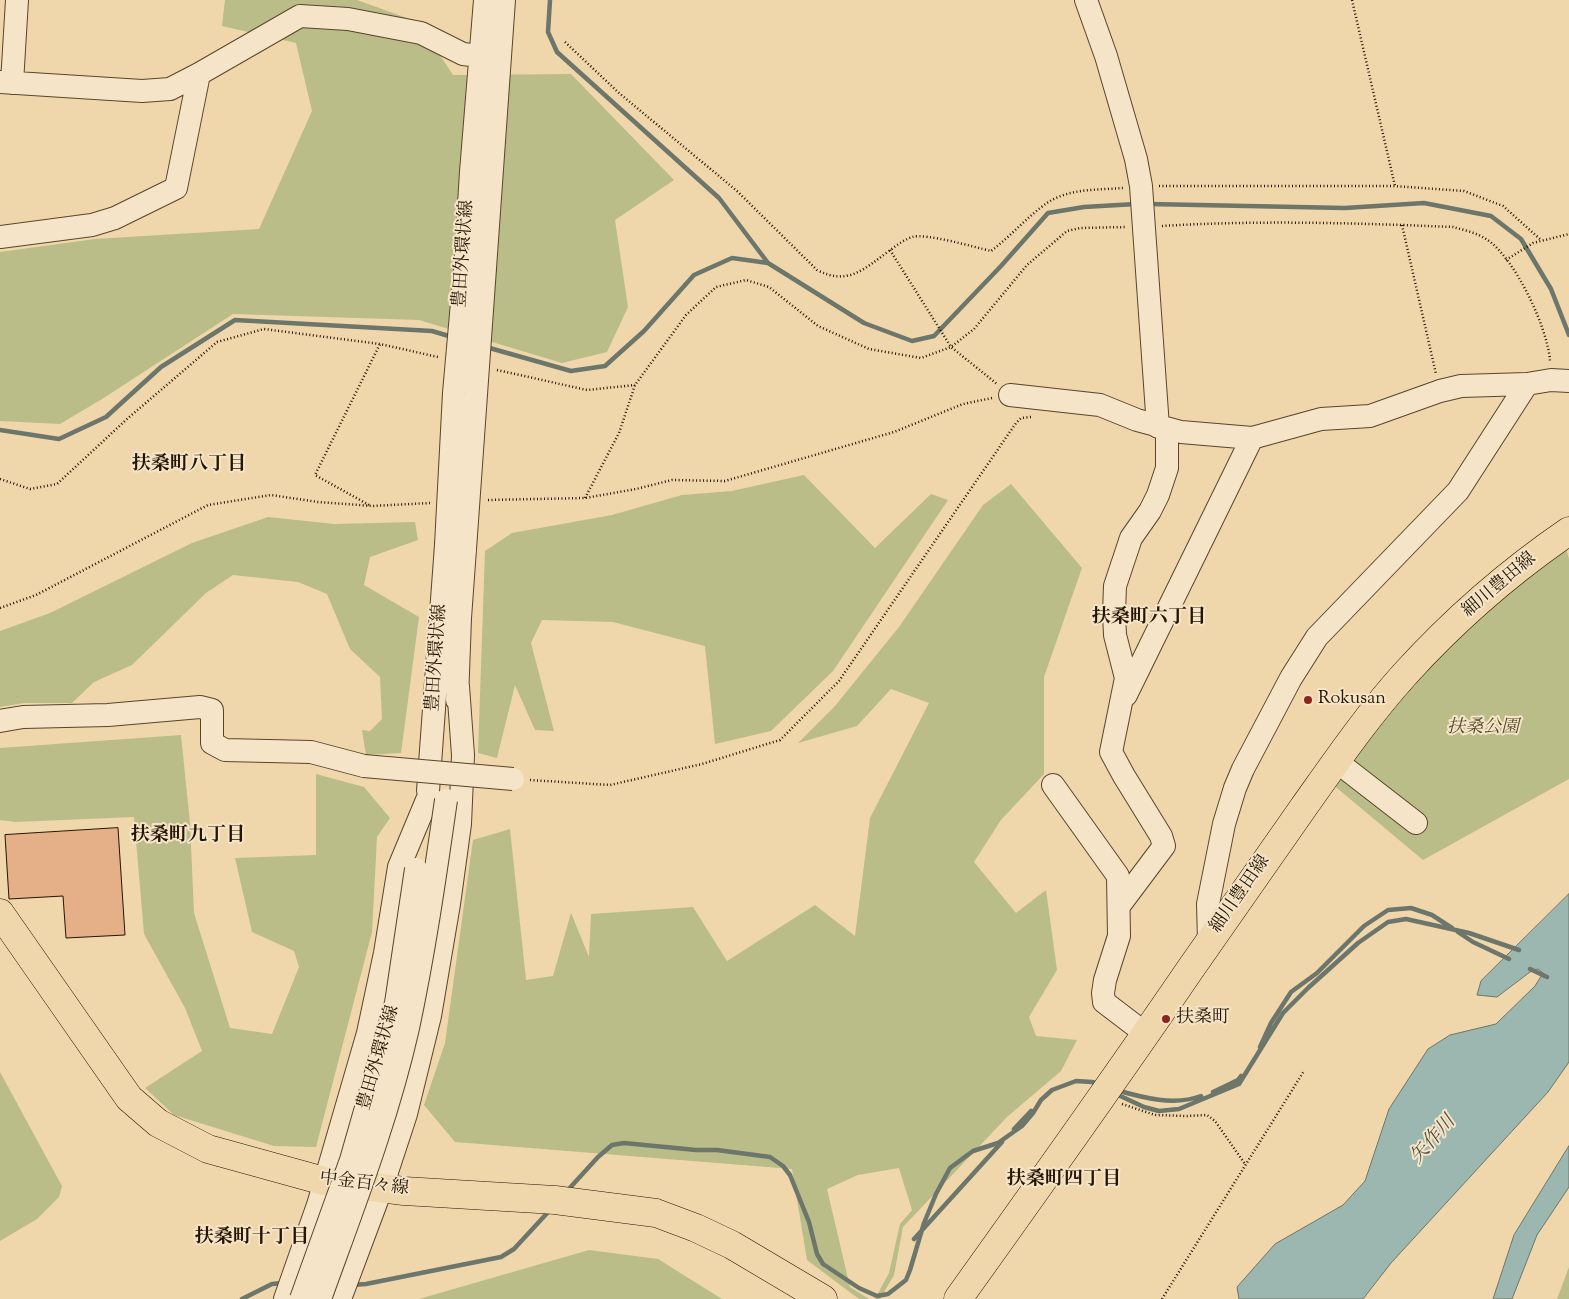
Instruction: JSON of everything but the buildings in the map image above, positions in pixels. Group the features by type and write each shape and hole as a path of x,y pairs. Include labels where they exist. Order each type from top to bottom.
{"main road":[{"name":"細川豊田線","path":"958,1299 1105,1093 1209,941 1336,762 1405,674 1487,594 1569,531"},
{"name":"中金百々線","path":"0,913 129,1098 158,1123 208,1149 324,1181 404,1191 555,1200 656,1213 696,1228 732,1245 823,1299"}],"street":[{"path":"18,0 6,82 142,91 170,89 300,16 348,19 421,33 463,54 490,53"},
{"name":"豊田外環状線","path":"485,0 482,33 490,53"},
{"name":"豊田外環状線","path":"301,1299 351,1160 396,1003 416,868 437,800 437,686 456,547 490,53 504,0"},
{"path":"1086,0 1106,56 1136,159 1141,189 1167,468 1158,495 1150,511 1131,538 1115,586 1115,635 1126,678 1111,752 1161,836 1164,846 1119,906"},
{"path":"0,237 92,226 115,218 176,188 199,74"},
{"path":"1010,395 1100,405 1137,420 1181,432 1252,438 1322,419 1370,416 1440,391 1461,386 1527,384 1560,380"},
{"path":"1209,941 1208,904 1224,824 1235,788 1247,760 1291,678 1317,637 1458,491 1527,384"},
{"path":"1120,708 1252,438"},
{"name":"豊田外環状線","path":"320,1299 393,1087 421,961 437,800 458,686 460,618 456,547"},
{"path":"340,1299 382,1187 406,1114 430,1016 460,824 462,765 458,686"},
{"path":"0,721 22,717 108,715 200,707 212,710 212,743 225,750 311,752 364,766 513,779"},
{"path":"1336,762 1416,823"},
{"path":"1053,785 1118,876 1119,936 1105,980 1104,1002 1146,1034"},
{"path":"285,1299 318,1205 368,1033 385,953 399,867 437,800"}],"path":[{"path":"1352,0 1395,186"},
{"path":"565,42 619,94 737,191 817,270 828,276 842,278 854,275 898,244 913,237 929,238 991,251 1005,241 1048,202 1077,191 1395,186 1464,191 1503,206 1541,240"},
{"path":"585,498 619,433 635,384 686,315 716,287 746,280 769,287 818,326 868,349 922,358 951,347 974,329 1027,266 1067,231 1080,228 1143,222 1226,222 1402,224 1453,227 1470,232 1485,238 1494,245 1526,289 1544,332 1560,380"},
{"path":"1402,224 1440,391"},
{"path":"1506,260 1541,240 1569,234"},
{"path":"890,250 951,347 1010,395"},
{"path":"0,479 30,489 57,484 127,419 217,342 264,329 380,344 445,358"},
{"path":"372,506 315,475 380,344"},
{"path":"492,369 586,390 635,384"},
{"path":"479,501 585,498 636,489 672,480 725,482 894,432 963,404 1010,395"},
{"path":"513,779 610,785 702,764 780,740 839,681 1016,423 1021,418 1039,416"},
{"path":"0,608 36,596 208,505 271,495 318,502 372,506 430,503"},
{"path":"1162,1299 1304,1071"},
{"path":"1105,1093 1155,1115 1207,1115 1215,1121 1245,1165"}],"green space":[{"path":"225,0 357,0 418,22 453,75 571,74 674,180 615,220 628,307 607,352 562,363 419,320 233,314 60,424 0,421 0,252 95,239 259,229 312,111 296,43 222,26"},
{"path":"804,475 875,548 931,494 948,500 833,671 771,731 715,744 705,646 613,622 542,620 531,643 554,731 535,730 515,685 497,758 478,753 485,551 512,533 612,515 682,495 732,491"},
{"path":"1011,484 1082,568 1044,677 1044,774 1001,820 974,862 1016,913 1046,890 1057,970 1029,1017 1036,1036 1077,1040 1061,1071 1007,1117 903,1227 894,1275 880,1299 875,1299 889,1273 900,1224 912,1210 899,1168 858,1175 827,1189 850,1287 869,1299 859,1299 807,1260 792,1169 455,1142 424,1105 445,1043 473,840 510,829 526,980 553,976 571,913 589,957 591,914 693,907 727,961 815,905 855,936 870,818 929,703 891,689 857,726 798,743 835,706 899,627 983,505"},
{"path":"268,517 334,524 415,522 418,540 370,557 364,585 419,617 401,753 366,755 362,730 370,731 382,719 380,677 350,649 327,594 298,582 233,575 206,593 132,665 94,682 72,703 24,703 0,707 0,631 50,613 192,543"},
{"name":"扶桑公園","path":"1566,548 1569,559 1569,779 1423,860 1325,778 1487,606"},
{"path":"181,735 190,823 194,913 230,1028 272,1034 299,967 294,951 252,932 235,858 316,855 316,774 364,787 390,818 377,837 372,932 316,1147 274,1146 174,1115 145,1088 202,1051 185,1008 144,934 134,817 15,822 0,820 0,748"},
{"path":"0,1072 62,1186 59,1197 37,1219 0,1241"},
{"path":"589,1250 658,1259 722,1299 419,1299"},
{"path":"1569,1267 1569,1299 1557,1299"}],"water":[{"name":"矢作川","path":"1569,894 1569,1062 1548,1092 1391,1263 1363,1299 1239,1299 1237,1287 1275,1244 1343,1205 1365,1181 1389,1109 1428,1049 1450,1035 1496,1024 1535,986 1543,973 1538,969 1530,972 1497,997 1477,995 1481,981"},
{"path":"1569,1146 1569,1187 1537,1235 1512,1299 1493,1299 1514,1235"}],"waterway":[{"path":"550,0 548,32 557,52 719,198 768,263"},
{"path":"1149,204 1345,208 1424,203 1491,216 1521,239 1551,289 1569,335"},
{"path":"486,347 571,371 605,366 644,331 694,275 732,258 768,263 864,323 912,341 934,336 1001,266 1048,213 1084,207 1136,204"},
{"path":"0,430 59,439 106,417 161,367 235,320 432,331 452,337"},
{"path":"1260,1047 1271,1023 1291,992 1317,973 1364,926 1388,910 1411,908 1432,915 1452,928"},
{"path":"1116,1094 1144,1107 1159,1111 1179,1109 1239,1084 1283,1013 1358,943 1388,922 1406,919 1469,933 1519,950"},
{"path":"1458,932 1473,942 1509,959"},
{"path":"1530,969 1547,977"},
{"path":"1213,1092 1238,1080 1241,1076"},
{"path":"567,1191 598,1157 612,1145 624,1143 696,1150 717,1150 770,1157 783,1166 790,1175 809,1222 817,1254 823,1264 859,1288 877,1296 888,1294 906,1280 924,1223 936,1194 950,1168 973,1151 998,1143 1022,1126 1041,1100 1052,1090 1076,1081 1098,1084"},
{"path":"1116,1090 1170,1101 1201,1096"},
{"path":"1014,1129 1031,1111"},
{"path":"914,1239 1002,1142"},
{"path":"352,1285 366,1284 501,1257 514,1249 550,1210"},
{"path":"242,1299 272,1284 282,1283"}],"place":[{"name":"Rokusan","path":"1308,700"},
{"name":"扶桑町","path":"1166,1019"}],"district":[{"name":"扶桑町八丁目","path":"189,466"},
{"name":"扶桑町六丁目","path":"1149,619"},
{"name":"扶桑町九丁目","path":"188,837"},
{"name":"扶桑町四丁目","path":"1064,1181"},
{"name":"扶桑町十丁目","path":"252,1239"}]}
